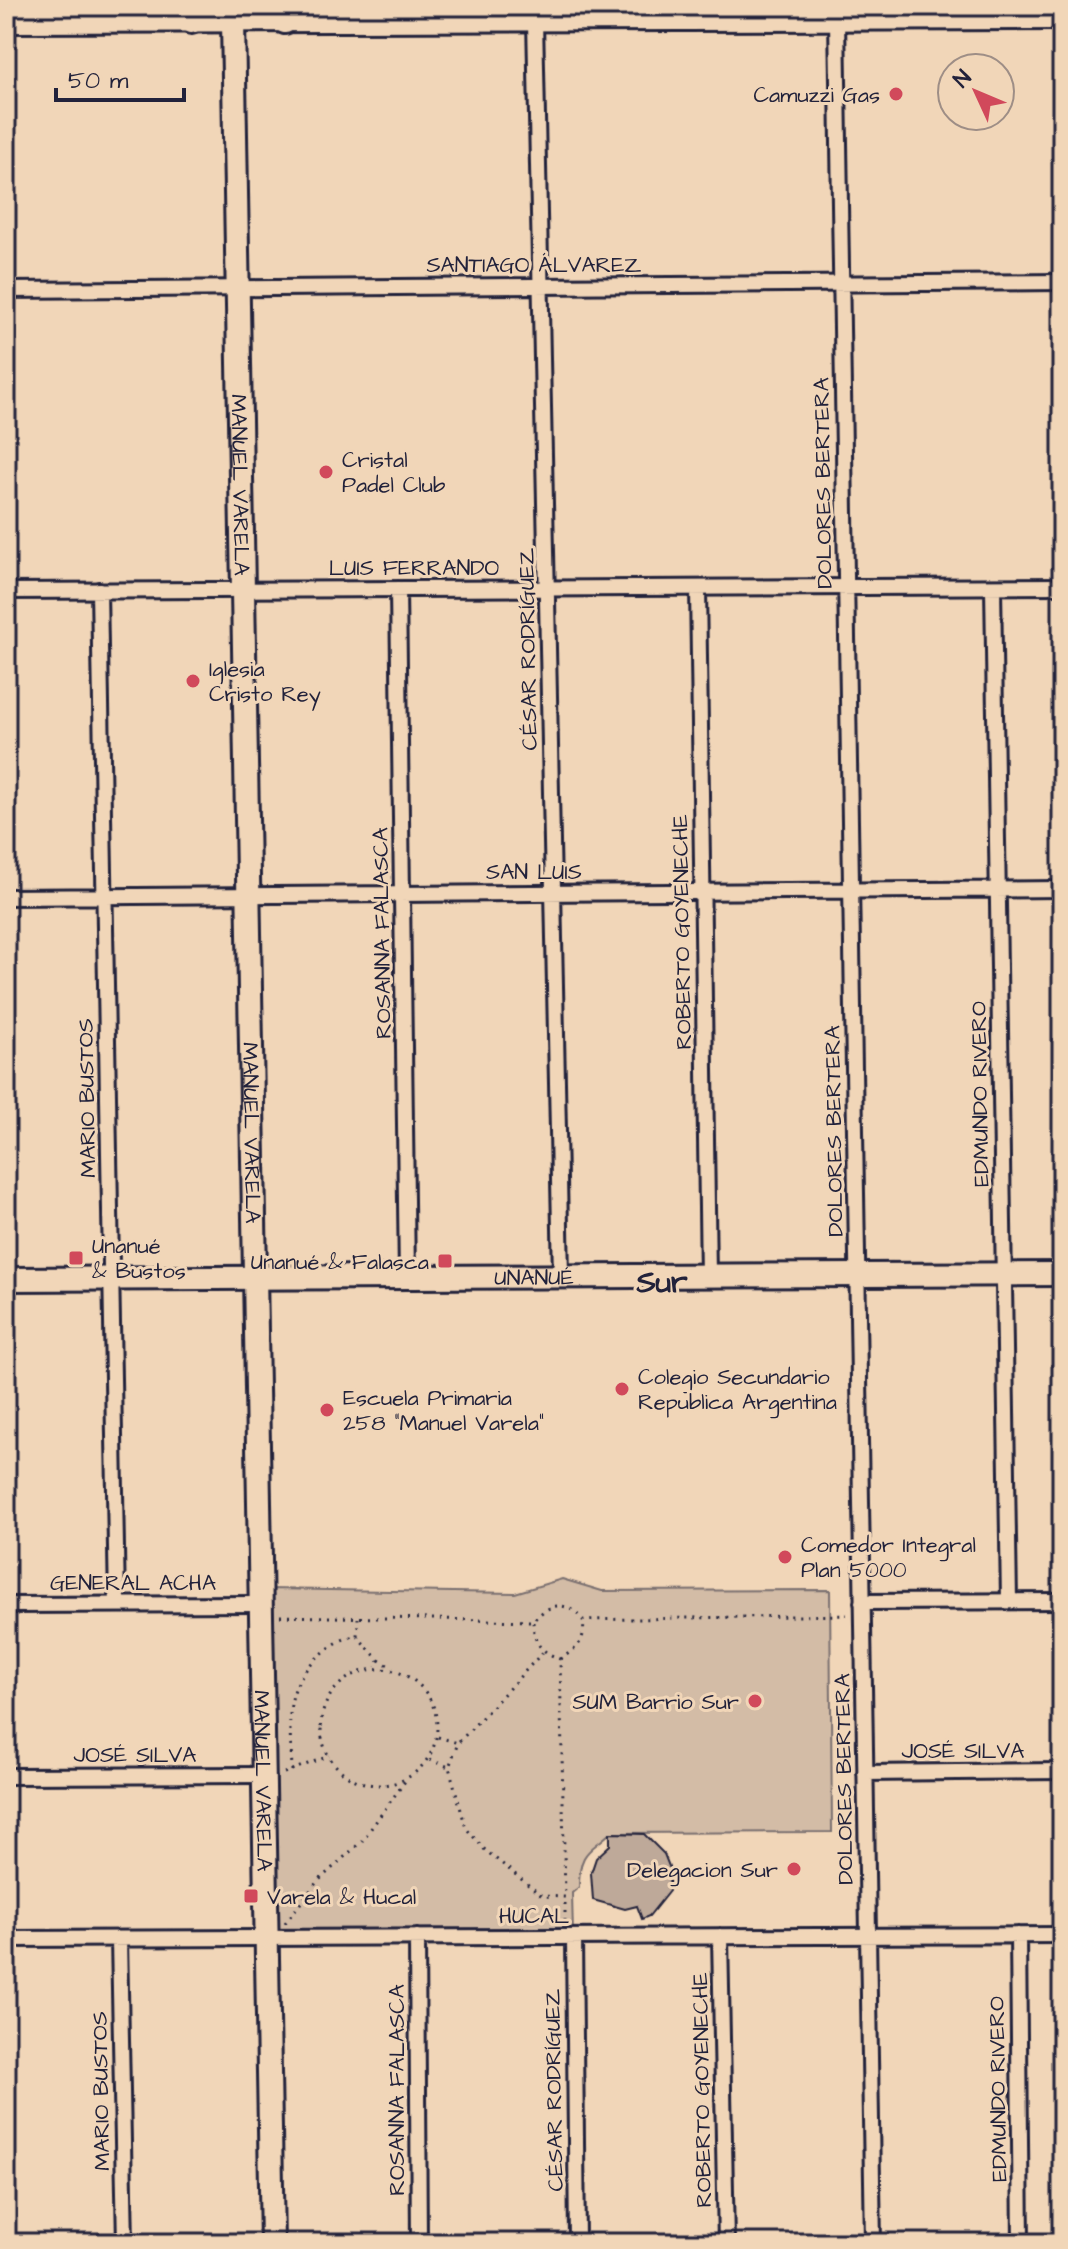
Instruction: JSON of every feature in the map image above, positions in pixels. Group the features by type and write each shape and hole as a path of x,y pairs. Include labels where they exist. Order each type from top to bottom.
{"main road":[{"path":"170,6 191,21"},
{"path":"285,21 308,6"}],"street":[{"path":"6,21 1062,18"},
{"name":"DOLORES BERTERA","path":"837,19 873,2243"},
{"name":"CÉSAR RODRÍGUEZ","path":"535,20 561,1276"},
{"name":"MANUEL VARELA","path":"233,21 261,1604 272,1774 267,1938 272,2243"},
{"name":"SANTIAGO ÁLVAREZ","path":"6,290 1062,282"},
{"name":"LUIS FERRANDO","path":"6,591 1062,586"},
{"name":"EDMUNDO RIVERO","path":"993,587 1009,1601"},
{"name":"ROBERTO GOYENECHE","path":"698,588 708,1276"},
{"name":"ROSANNA FALASCA","path":"398,589 407,1277"},
{"name":"MARIO BUSTOS","path":"99,590 117,1604"},
{"name":"SAN LUIS","path":"6,897 1062,889"},
{"name":"UNANUÉ","path":"6,1279 1062,1274"},
{"path":"862,1608 1062,1601"},
{"name":"GENERAL ACHA","path":"6,1605 261,1604"},
{"name":"JOSÉ SILVA","path":"865,1773 1062,1771"},
{"name":"JOSÉ SILVA","path":"6,1776 272,1774"},
{"name":"EDMUNDO RIVERO","path":"1018,1935 1021,2243"},
{"name":"HUCAL","path":"6,1939 1062,1935"},
{"name":"ROBERTO GOYENECHE","path":"720,1936 726,2243"},
{"name":"ROSANNA FALASCA","path":"417,1937 419,2243"},
{"name":"CÉSAR RODRÍGUEZ","path":"574,1937 577,2243"},
{"name":"MARIO BUSTOS","path":"119,1939 125,2243"}],"path":[{"path":"560,1604 573,1608 583,1620 585,1635 577,1649 560,1659 543,1652 534,1640 533,1621 544,1609 560,1604"},
{"path":"583,1620 862,1608"},
{"path":"280,1616 533,1621"},
{"path":"280,1913 280,1928 304,1903 317,1882 362,1841 409,1775 428,1759 437,1736 436,1710 422,1688 379,1660 357,1636 358,1617"},
{"path":"292,1771 290,1693 302,1671 331,1645 357,1636"},
{"path":"543,1652 458,1743 449,1767 466,1828 485,1850 542,1896 565,1897 560,1659"},
{"path":"375,1668 379,1660"},
{"path":"397,1671 375,1668 356,1673 339,1686 323,1707 323,1733 329,1756 345,1775 365,1785 389,1785 398,1789"},
{"path":"437,1736 458,1743"},
{"path":"272,1774 292,1771 329,1756"},
{"path":"428,1759 449,1767"},
{"path":"389,1785 409,1775"}],"shaded area":[{"path":"6,6 83,6 109,10 6,14"},
{"path":"383,6 996,6 1000,9 365,10"},
{"path":"562,1579 602,1591 830,1590 832,1832 610,1833 587,1853 581,1866 579,1887 572,1893 573,1934 272,1936 268,1589 515,1593"}],"building":[{"path":"610,1833 644,1834 664,1854 670,1869 669,1891 649,1916 642,1919 637,1906 625,1909 593,1900 591,1873 596,1858 610,1845"}],"place":[{"name":"Camuzzi Gas","path":"896,94"},
{"name":"Cristal Padel Club","path":"326,472"},
{"name":"Iglesia Cristo Rey","path":"193,681"},
{"name":"Unanué & Bustos","path":"76,1258"},
{"name":"Unanué & Falasca","path":"445,1261"},
{"name":"Colegio Secundario Republica Argentina","path":"622,1389"},
{"name":"Escuela Primaria 258 \"Manuel Varela\"","path":"327,1410"},
{"name":"Comedor Integral Plan 5000","path":"785,1557"},
{"name":"SUM Barrio Sur","path":"755,1701"},
{"name":"Delegacion Sur","path":"794,1869"},
{"name":"Varela & Hucal","path":"251,1896"}],"district":[{"name":"Sur","path":"662,1282"}]}
